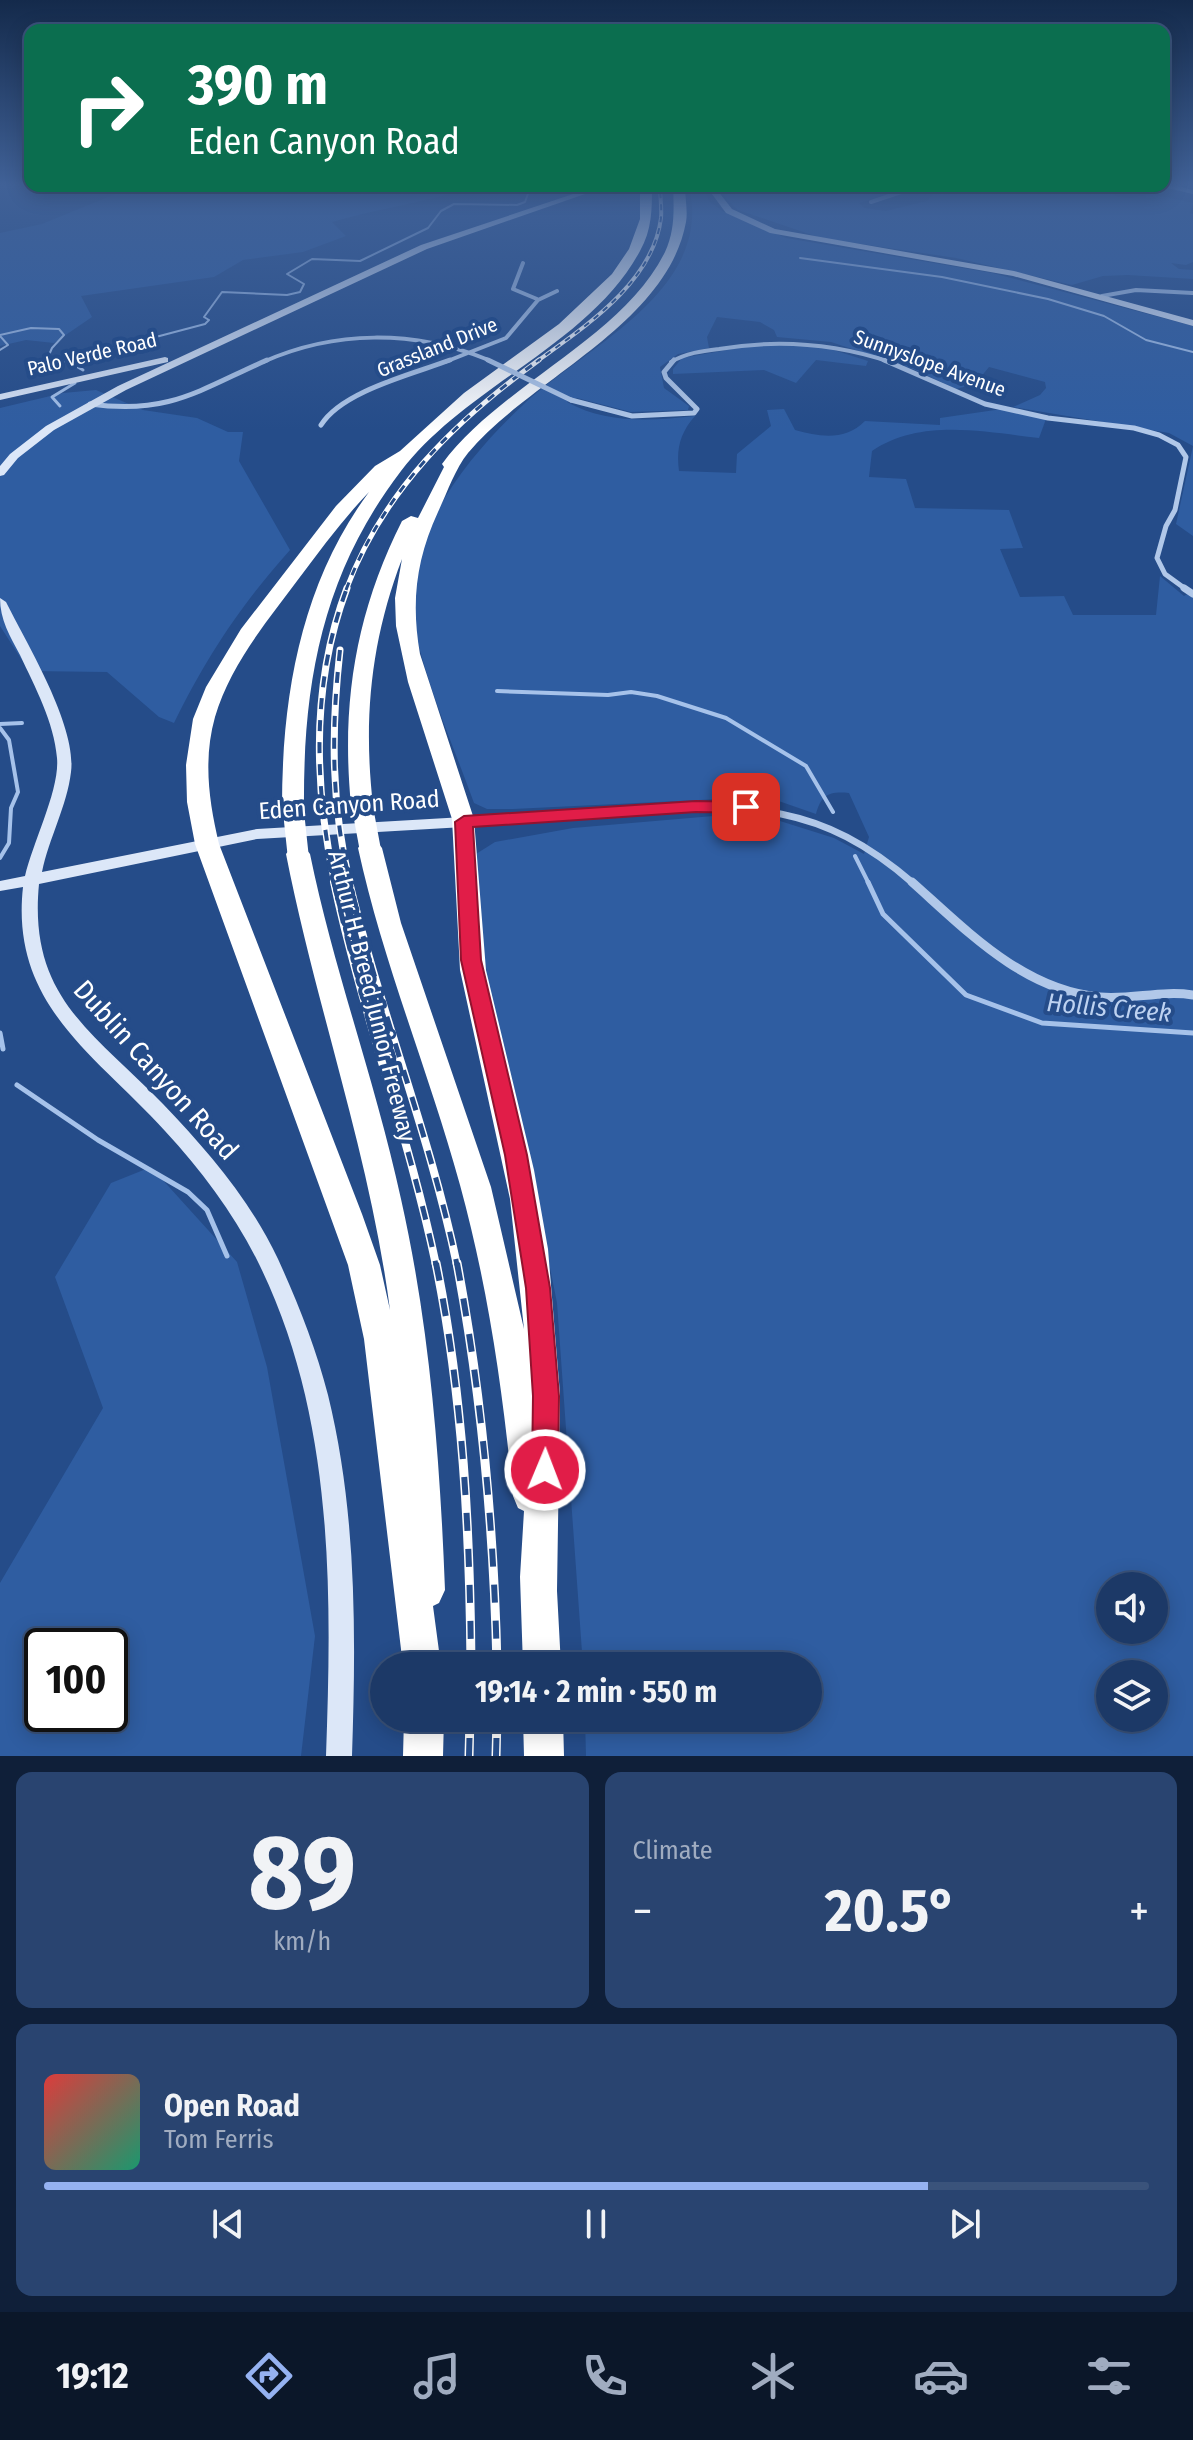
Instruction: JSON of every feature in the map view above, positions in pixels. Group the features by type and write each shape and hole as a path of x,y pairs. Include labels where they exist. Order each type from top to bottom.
{"highway":[{"name":"Arthur H. Breed Junior Freeway","path":"424,1652 421,1457 402,1280 379,1169 314,933 298,854 293,807 294,715 314,616 351,533 407,454 458,405 573,319 625,266"},
{"name":"Arthur H. Breed Junior Freeway","path":"541,1652 539,1590 523,1425 497,1271 464,1145 384,905 370,848 358,762 358,704 363,654 373,609 407,528 428,493 459,453 517,398 611,324 651,284 663,266"},
{"path":"459,453 415,546 407,574 404,607 409,642 464,822 469,950 521,1176 540,1313 546,1427 539,1590"},
{"path":"407,454 381,469 342,510 251,629 216,687 204,719 197,765 198,802 207,844 347,1214 368,1283 383,1359 422,1652"},
{"path":"423,1756 424,1732"},
{"path":"543,1732 544,1756"}],"main road":[{"path":"0,473 14,456 50,428 90,404 383,266"},
{"path":"970,266 1102,296 1193,323"},
{"name":"Palo Verde Road","path":"0,397 194,354"},
{"name":"Dublin Canyon Road","path":"0,602 54,720 64,752 62,781 32,881 29,936 35,963 51,999 69,1022 197,1153 230,1196 259,1242 310,1364 338,1503 344,1590 339,1756"},
{"name":"Eden Canyon Road","path":"32,881 283,831 464,822"},
{"path":"0,886 32,881"}],"street":[{"path":"522,266 513,289 537,299 557,291"},
{"path":"1102,296 1123,290 1147,289 1193,293"},
{"name":"Grassland Drive","path":"321,425 329,412 345,401 472,353 514,332 526,309 537,299"},
{"name":"Sunnyslope Avenue","path":"90,404 124,408 172,404 200,394 277,355 344,339 414,339 472,353 571,400 622,414 689,414 697,409 670,387 665,379 664,372 670,362 689,354 737,345 792,341 827,344 909,369 951,391 984,403 1058,419 1154,434 1177,444 1186,457 1175,510 1166,526 1157,558 1165,574 1193,594"},
{"name":"Eden Canyon Road","path":"464,822 714,806 746,807 789,815 832,829 868,848 1001,959 1039,979 1097,997 1193,995"}],"shaded area":[{"path":"0,266 233,266 214,277 81,296 92,317 54,343 26,340 0,346"},
{"path":"676,266 950,266 992,273 1193,326 1193,446 1169,433 1013,407 1040,395 1046,388 1045,382 989,367 975,384 956,389 913,369 831,342 777,337 774,330 760,322 717,317 707,337 709,348 678,354 660,367 664,388 689,406 688,410 631,412 577,398 567,402 597,414 630,419 695,416 680,442 679,471 736,473 737,454 771,426 767,410 784,409 795,430 823,436 849,432 865,421 940,425 940,418 1002,409 1046,419 1039,438 953,430 911,434 872,451 869,477 906,479 915,508 1009,510 1023,548 1000,549 1020,597 1064,596 1073,615 1156,615 1160,576 1184,596 1193,591 1193,1756 586,1756 585,1732 822,1732 822,1652 582,1652 557,1303 515,1091 491,1002 477,905 476,854 495,842 573,828 725,815 780,821 834,838 864,854 869,837 849,793 827,796 820,802 816,814 770,798 769,791 729,793 720,799 513,809 487,809 474,803 414,632 411,588 417,558 443,501 481,449 523,405 639,313 664,286"},
{"path":"990,266 1175,266 1193,270 1193,279 1103,276 1072,285"},
{"path":"767,343 818,345 868,361 866,366 816,360 796,383 764,370 673,374 673,369 682,358"},
{"path":"96,390 143,410 197,418 228,432 243,432 239,461 290,550 226,632 174,723 159,717 107,672 29,671 0,626 0,408 63,393"},
{"path":"1193,446 1193,536 1176,524"},
{"path":"151,1167 237,1262 267,1367 315,1636 301,1756 0,1756 0,1583 103,1408 55,1277 111,1183"}],"waterway":[{"path":"65,361 205,324 209,320 204,317 222,292 287,295 300,292 304,284 287,274 300,266"},
{"path":"859,266 942,277 1048,299 1104,316 1146,340 1193,352"},
{"path":"0,335 31,328 59,329 64,335 52,348 46,362"},
{"path":"0,336 8,345 0,350"},
{"path":"81,358 82,362"},
{"path":"47,360 52,364 65,361"},
{"path":"81,360 82,365 78,367 83,370"},
{"path":"61,362 65,361"},
{"path":"60,406 52,397 75,383"},
{"name":"Hollis Creek","path":"497,691 608,695 631,692 657,696 726,718 806,766 833,812"},
{"name":"Hollis Creek","path":"0,724 22,723"},
{"path":"0,728 9,740 18,792 11,808 9,843 0,858"},
{"name":"Hollis Creek","path":"855,856 868,882"},
{"name":"Hollis Creek","path":"868,882 883,914 966,995 1042,1023 1193,1033"},
{"path":"0,1033 3,1049"},
{"path":"17,1085 98,1140 188,1192 207,1210 227,1256"}],"railway":[{"path":"536,362 614,301 643,266"},
{"path":"346,590 361,554 380,521 425,461 479,408 539,360"},
{"path":"335,884 323,810 320,735 327,661 347,588"},
{"path":"340,650 334,767 339,825 350,884"},
{"path":"334,882 358,979 413,1169 436,1265"},
{"path":"349,882 433,1169 457,1265"},
{"path":"436,1263 459,1413 469,1565 471,1652"},
{"path":"457,1263 485,1464 496,1652"},
{"path":"469,1756 470,1732"},
{"path":"496,1756 497,1732"}],"route":[{"path":"545,1470 546,1396 538,1288 516,1155 471,960 464,822 696,807 746,807"}]}
